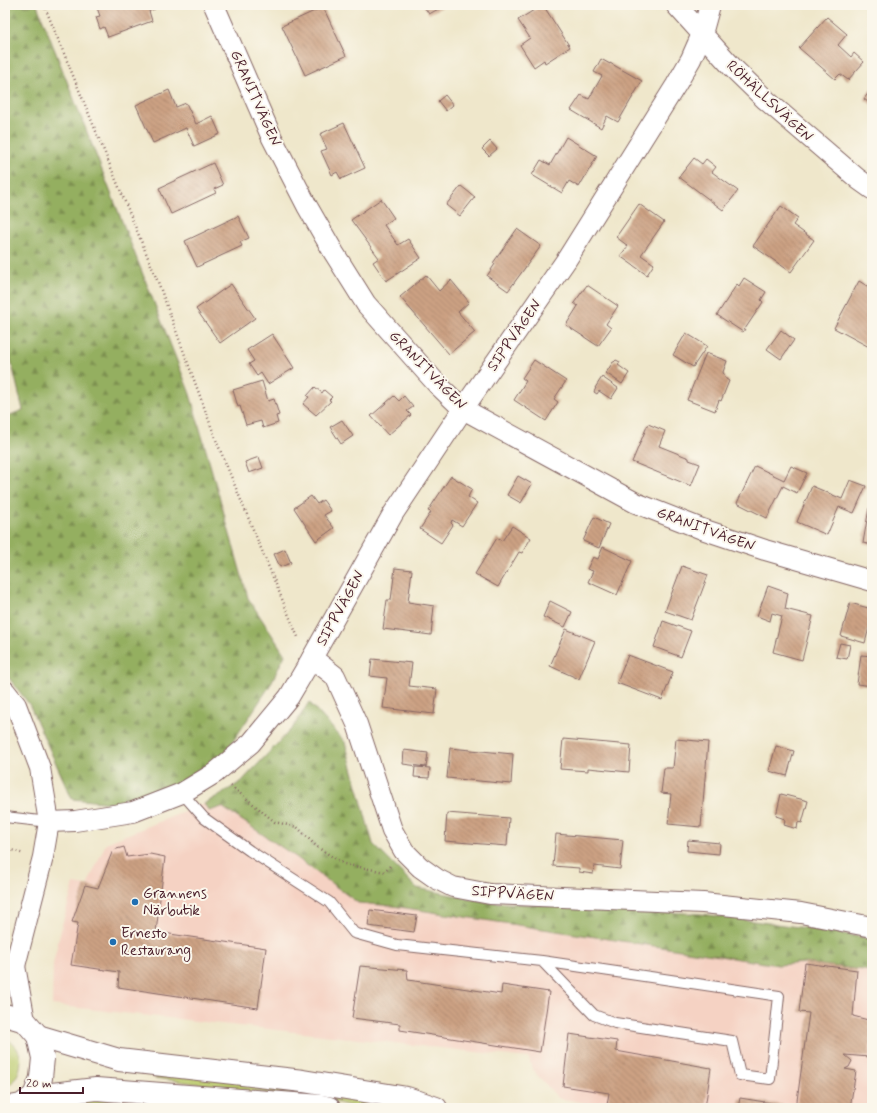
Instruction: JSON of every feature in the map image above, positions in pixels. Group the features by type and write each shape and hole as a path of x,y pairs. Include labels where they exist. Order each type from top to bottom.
{"main road":[{"path":"23,1024 43,1058 41,1078 29,1103"},
{"path":"23,1024 120,1060 303,1081 407,1098 436,1108"},
{"path":"29,1103 96,1089 321,1106 329,1108"}],"street":[{"name":"GRANITVÄGEN","path":"214,5 272,138 307,206 334,253 366,304 437,384 463,409 636,503 702,529 765,550 872,581"},
{"name":"RÖHÄLLSVÄGEN","path":"676,5 733,68 766,100 846,169 872,189"},
{"name":"SIPPVÄGEN","path":"710,5 702,34 691,59 592,220 393,514 312,658 335,676 356,724 392,830 404,851 420,868 453,887 490,894 609,898 717,904 800,913 872,927"},
{"path":"49,822 75,821 133,812 182,793 215,773 251,743 289,697 312,658"},
{"path":"5,691 16,705 40,768 49,822 43,857 10,973 23,1024"}],"lane":[{"path":"182,793 204,818 250,851 329,902 354,933 397,945 542,961 779,996 770,1079 740,1075 732,1041 615,1023 594,1015 542,961"},
{"path":"5,817 49,822"}],"path":[{"path":"44,5 158,282 218,445 296,635 312,658"},
{"path":"215,773 275,822 297,827 316,847 344,864 385,872 404,851"},
{"path":"5,848 26,855"}],"shaded area":[{"path":"204,804 209,811 222,807 296,857 358,903 393,906 778,965 805,963 872,971 872,1095 868,1108 609,1108 558,1098 532,1069 529,1058 52,1005 53,964 63,921 74,884 87,886 106,843"}],"green space":[{"path":"5,5 37,5 190,394 248,598 285,655 269,687 218,764 131,805 72,799 29,704 5,673 5,417 23,410 5,336"},
{"path":"309,702 345,742 373,844 417,888 487,902 701,914 828,931 872,939 872,971 805,963 778,965 393,906 358,903 296,857 222,807 209,811 204,804 241,782 294,726"},
{"path":"5,1038 17,1049 21,1063 16,1077 5,1089"},
{"path":"156,1068 352,1098 393,1108 358,1108 339,1103 155,1078"},
{"path":"79,1098 132,1102 173,1108 55,1108 58,1105"}],"building":[{"path":"96,5 153,5 155,9 149,11 152,21 108,37 104,27 100,29 96,17 100,16"},
{"path":"423,5 446,5 429,14"},
{"path":"542,5 570,47 545,63 544,60 534,67 520,45 530,38 518,20"},
{"path":"323,7 346,56 305,75 282,26"},
{"path":"827,17 847,34 838,45 851,57 854,53 864,62 848,80 840,74 835,79 799,48"},
{"path":"601,59 642,81 618,122 607,116 601,128 571,110 581,95 589,99 602,76 594,72"},
{"path":"872,88 872,105 864,99"},
{"path":"169,90 176,107 186,103 196,124 212,116 220,134 194,146 186,128 153,143 136,105"},
{"path":"445,95 453,105 446,111 438,101"},
{"path":"344,123 365,168 341,179 337,172 332,175 321,151 327,149 320,134"},
{"path":"566,137 597,156 579,187 569,181 562,193 532,175 541,160 550,165"},
{"path":"490,141 497,149 489,156 482,149"},
{"path":"694,158 702,164 706,159 716,167 712,172 738,191 723,210 679,177"},
{"path":"213,163 223,185 214,189 216,193 171,214 159,188"},
{"path":"461,186 475,197 460,216 446,205"},
{"path":"381,199 394,218 384,225 398,245 408,239 421,258 386,281 373,262 379,258 351,220"},
{"path":"639,204 664,222 641,255 654,264 647,275 620,256 628,246 616,237"},
{"path":"781,206 798,218 793,225 814,240 791,272 753,246"},
{"path":"238,216 249,238 240,242 242,246 197,267 185,241"},
{"path":"517,229 541,246 508,291 487,276 495,264 493,263"},
{"path":"426,275 439,291 451,280 469,302 458,312 475,332 449,354 400,297"},
{"path":"744,278 766,292 761,300 763,302 743,332 717,315 737,284 739,286"},
{"path":"859,281 872,289 872,308 868,315 872,317 871,348 834,328"},
{"path":"231,284 255,318 220,343 196,309"},
{"path":"587,285 618,306 606,324 611,328 598,346 566,325 578,306 574,303"},
{"path":"781,330 794,340 781,359 767,349"},
{"path":"686,333 707,346 693,367 673,355"},
{"path":"272,334 294,368 268,384 261,373 257,376 249,364 254,361 247,350"},
{"path":"706,353 727,361 723,372 726,379 729,381 721,401 719,400 715,411 687,400"},
{"path":"534,360 566,381 554,399 558,402 546,421 514,400 526,381 522,378"},
{"path":"616,360 620,362 618,365 629,373 622,384 606,373"},
{"path":"602,377 618,388 611,399 599,391 597,394 594,392"},
{"path":"262,381 268,401 274,399 279,415 276,416 278,423 263,428 261,421 246,425 240,406 238,407 233,390"},
{"path":"315,387 322,393 324,390 332,397 329,400 331,401 316,415 303,404 309,397 307,396"},
{"path":"394,396 399,401 404,396 413,407 407,411 411,415 388,435 371,416"},
{"path":"342,420 353,436 341,444 330,427"},
{"path":"648,424 665,431 659,446 700,464 691,486 632,462"},
{"path":"259,457 263,468 249,473 245,462"},
{"path":"755,466 784,480 791,466 807,473 797,493 783,486 767,518 737,503"},
{"path":"451,476 472,489 468,497 477,503 462,526 452,520 451,523 453,525 441,543 420,529 431,512 428,511"},
{"path":"518,476 532,484 521,503 507,495"},
{"path":"850,480 866,486 854,513 839,507 827,535 797,522 812,486 842,499"},
{"path":"311,496 317,504 323,500 331,511 324,515 334,528 316,541 294,508"},
{"path":"869,508 872,509 872,545 863,543"},
{"path":"594,517 609,524 599,548 583,541"},
{"path":"512,526 531,538 522,553 519,552 498,587 475,574 497,538 502,541"},
{"path":"603,547 632,561 617,595 588,582 593,571 587,569 593,557 598,559"},
{"path":"285,549 291,563 280,567 274,554"},
{"path":"682,566 708,575 691,620 665,611"},
{"path":"395,568 412,570 408,602 434,606 431,635 383,629 387,600 391,600"},
{"path":"768,586 788,593 785,609 813,616 802,660 773,652 782,616 772,613 770,621 757,616"},
{"path":"550,601 572,612 565,627 543,617"},
{"path":"850,603 872,609 872,616 865,643 841,636"},
{"path":"663,621 691,631 681,657 654,647"},
{"path":"566,629 595,641 579,679 550,666"},
{"path":"840,643 850,645 847,659 836,657"},
{"path":"628,655 673,672 662,700 617,683"},
{"path":"861,655 872,656 872,686 857,684"},
{"path":"372,659 412,663 409,686 437,689 434,714 383,708 387,678 370,676"},
{"path":"563,739 631,745 629,772 588,768 588,771 560,769"},
{"path":"676,739 708,742 701,827 668,824 671,794 661,793 664,768 673,768"},
{"path":"776,746 794,751 787,776 769,771"},
{"path":"450,748 513,754 511,784 447,778"},
{"path":"404,750 428,753 426,767 403,764"},
{"path":"415,767 430,768 429,778 414,777"},
{"path":"781,794 808,801 802,823 798,822 797,829 784,825 785,819 776,816"},
{"path":"447,813 509,818 507,846 445,841"},
{"path":"556,834 623,840 620,869 594,866 593,874 579,872 579,868 553,866"},
{"path":"688,840 720,843 719,854 687,851"},
{"path":"124,847 127,857 150,854 165,857 156,932 266,948 258,1008 118,987 119,972 71,965 78,923 72,922 85,885 98,888 113,850"},
{"path":"370,910 417,916 414,932 368,926"},
{"path":"805,963 857,970 853,1016 872,1021 872,1029 869,1057 845,1055 852,1061 849,1067 845,1069 856,1071 850,1108 796,1108 809,1013 799,1012"},
{"path":"360,966 407,970 408,980 501,994 502,985 549,992 540,1052 400,1030 400,1024 352,1018"},
{"path":"569,1034 617,1041 616,1051 711,1068 705,1108 630,1108 607,1105 609,1093 563,1086"},
{"path":"740,1098 796,1107 796,1108 738,1108"}],"place":[{"name":"Grannens Närbutik","path":"135,902"},
{"name":"Ernesto Restaurang","path":"113,942"}]}
